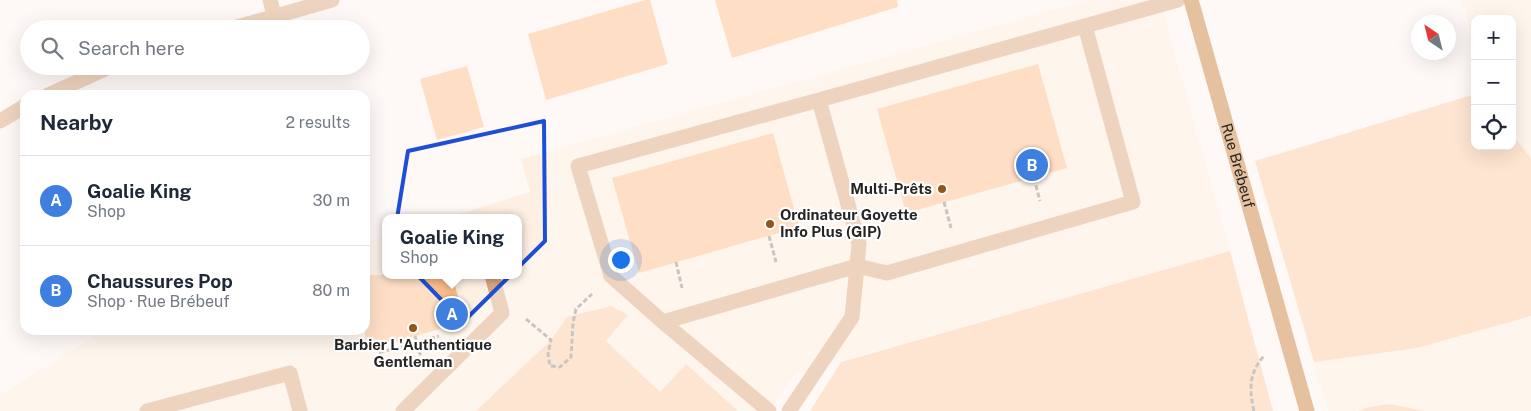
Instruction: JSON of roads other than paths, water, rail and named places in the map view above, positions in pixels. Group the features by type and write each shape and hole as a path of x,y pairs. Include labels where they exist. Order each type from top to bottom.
{"street":[{"path":"270,0 274,16"},
{"path":"260,20 332,0"},
{"path":"769,411 611,276 578,166 1178,0"},
{"name":"Rue Brébeuf","path":"1191,0 1307,411"},
{"path":"663,322 857,266 887,273 1134,202 1085,26"},
{"path":"59,90 92,75"},
{"path":"789,411 852,317 857,266 859,244 819,100"},
{"path":"0,121 20,109"},
{"path":"403,411 502,313 493,279"},
{"path":"147,411 290,373 300,411"}],"place":[{"name":"Chaussures Pop","path":"1032,165"},
{"name":"Multi-Prêts","path":"942,189"},
{"name":"Ordinateur Goyette Info Plus (GIP)","path":"770,224"},
{"name":"Goalie King","path":"452,314"},
{"name":"Barbier L'Authentique Gentleman","path":"413,328"}]}
